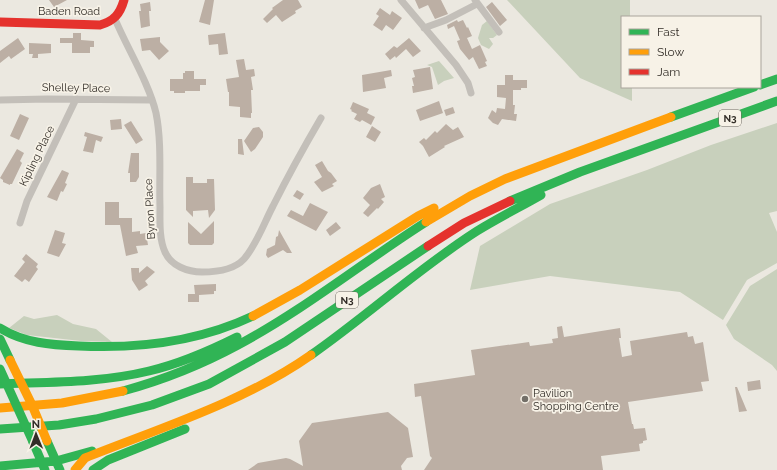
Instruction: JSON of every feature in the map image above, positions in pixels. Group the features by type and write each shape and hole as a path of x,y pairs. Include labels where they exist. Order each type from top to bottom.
{"main road":[{"name":"Baden Road","path":"0,22 93,25 104,24 114,19 120,12 124,0"},
{"path":"761,85 777,79"},
{"name":"N3","path":"0,408 48,405 100,397 141,386 179,373 238,346 297,310 434,217 472,195 522,172 751,88"},
{"name":"N3","path":"0,429 59,425 96,419 152,405 209,384 285,342 373,282 464,223 503,203 580,172 777,101"},
{"path":"93,470 108,460 206,420 255,396 281,381 297,365 428,265 477,231 580,172"},
{"path":"0,328 17,338 28,341 60,345 109,348 146,346 200,336 246,319 283,301 418,216 440,206 472,195"},
{"path":"0,384 104,378 149,371 179,362 232,340 263,324 299,301 334,284"},
{"path":"0,339 32,405 60,470"},
{"path":"75,470 85,458 212,408 297,365"},
{"path":"0,369 43,466"},
{"path":"0,466 43,466 56,461 111,447"},
{"path":"19,465 28,470"}],"street":[{"path":"401,0 456,65 468,83 471,93"},
{"path":"424,28 446,20 476,2 499,32"},
{"name":"Byron Place","path":"114,19 143,80 155,111 158,126 162,239 165,252 178,267 191,272 215,272 228,269 243,260 251,248 321,118"},
{"name":"Kipling Place","path":"20,223 27,201 76,99"},
{"name":"Shelley Place","path":"0,100 151,100"}],"green space":[{"path":"507,0 630,0 630,16 621,16 621,88 632,88 632,101 580,78"},
{"path":"487,21 497,35 493,38 489,38 493,44 489,49 481,45 478,38 482,25"},
{"path":"439,61 454,78 444,81 438,85 432,67 427,65"},
{"path":"777,123 777,211 769,213 777,232 777,263 747,280 723,320 680,292 550,276 470,290 480,246 550,204 647,170 711,145"},
{"path":"777,269 777,371 772,365 734,339 726,325 750,286"},
{"path":"57,315 73,324 96,329 112,342 81,341 27,335 9,328 24,316 34,319"}],"building":[{"path":"49,0 67,0 54,7"},
{"path":"205,0 214,0 210,25 199,22"},
{"path":"283,0 298,0 302,7 282,22 276,15 267,23 263,19 273,9 272,8"},
{"path":"415,0 441,0 448,14 435,19 428,5 419,9"},
{"path":"150,2 150,26 141,28 139,11 141,11 140,4"},
{"path":"492,2 507,20 500,26 486,7"},
{"path":"380,8 390,15 392,11 402,18 393,30 386,25 382,31 373,25 379,16 376,14"},
{"path":"457,20 458,22 463,20 467,28 468,27 472,36 467,38 472,49 480,45 487,61 485,62 487,66 479,69 473,57 469,60 460,49 457,41 460,40 454,26 448,29 447,25"},
{"path":"73,33 81,33 81,40 94,41 94,47 90,47 90,53 72,53 72,43 60,43 60,38 73,38"},
{"path":"225,33 228,54 219,55 218,44 209,45 208,35"},
{"path":"160,37 160,42 169,51 159,60 150,50 142,51 140,39"},
{"path":"18,38 25,49 11,59 9,56 0,63 0,51"},
{"path":"409,38 421,51 413,57 406,49 396,58 395,56 390,60 385,54 394,46 397,48"},
{"path":"29,43 51,44 51,53 38,54 38,58 32,58 33,54 29,54"},
{"path":"244,59 246,70 254,69 255,76 251,77 253,90 251,90 251,118 240,117 240,107 229,106 229,92 226,79 239,77 236,60"},
{"path":"430,67 433,89 413,93 412,86 414,86 412,78 415,77 413,70"},
{"path":"391,70 392,76 384,78 386,88 363,92 362,75"},
{"path":"185,71 194,71 194,79 206,79 206,85 200,85 200,91 174,93 174,91 170,91 170,79 183,79 183,73 185,73"},
{"path":"505,75 513,75 513,80 527,80 527,88 513,90 513,105 515,105 514,114 517,114 516,121 502,119 498,125 493,123 488,118 492,110 496,113 497,108 505,109 506,98 497,97 497,85 505,85"},
{"path":"439,101 443,113 420,121 416,110"},
{"path":"353,102 369,109 367,113 375,117 371,125 362,120 360,122 354,119 357,114 350,109"},
{"path":"453,107 455,113 446,116 444,110"},
{"path":"20,114 29,118 19,140 10,136"},
{"path":"121,119 122,129 111,130 110,120"},
{"path":"131,121 143,140 136,144 124,125"},
{"path":"446,124 453,130 458,127 464,137 444,146 445,147 429,157 419,142 424,138 426,140 435,131 437,133"},
{"path":"372,126 381,132 375,142 366,137"},
{"path":"259,127 263,132 263,137 255,149 251,152 244,141 253,128"},
{"path":"85,132 103,137 101,142 96,140 93,153 83,151 87,137 84,136"},
{"path":"238,139 242,139 244,155 238,154"},
{"path":"17,149 24,153 20,161 22,163 12,184 10,185 3,182 0,178"},
{"path":"131,153 139,153 139,177 136,182 130,182 130,173 128,173"},
{"path":"322,161 337,181 332,184 334,186 322,192 314,182 322,177 315,165"},
{"path":"62,170 69,173 65,183 67,184 63,192 61,191 57,201 47,197"},
{"path":"186,177 193,177 193,183 207,183 207,179 214,179 215,210 209,218 208,210 193,211 193,217 186,210"},
{"path":"380,184 385,197 381,199 384,202 368,217 363,213 370,205 363,198 371,188"},
{"path":"297,190 304,194 300,200 293,196"},
{"path":"105,202 119,202 119,218 132,218 132,232 140,231 140,234 146,233 148,245 136,246 138,253 126,256 120,225 105,225"},
{"path":"310,203 328,212 316,231 287,216 291,210 303,216"},
{"path":"214,221 214,243 212,245 190,245 188,243 188,222 201,234"},
{"path":"336,222 341,228 330,236 326,230"},
{"path":"55,230 65,233 62,243 66,244 59,257 47,253"},
{"path":"279,230 292,253 287,253 283,250 268,258 266,255 267,249 275,245"},
{"path":"26,254 38,264 36,267 38,269 29,282 25,279 22,282 14,276 25,262 22,259"},
{"path":"147,266 155,272 145,281 148,285 139,291 132,280 131,268 139,268 139,273"},
{"path":"216,284 216,291 214,291 214,294 199,295 199,302 188,302 188,294 195,294 194,285"},
{"name":"Pavilion Shopping Centre","path":"562,326 564,337 620,328 621,338 619,338 622,357 632,355 630,341 687,332 688,337 693,336 695,344 703,342 709,381 701,382 703,391 628,402 634,429 645,428 647,440 639,444 640,451 601,456 603,470 424,470 432,458 430,456 421,396 415,397 414,384 475,375 471,350 529,342 530,346 553,343 552,339 558,338 557,327"},
{"path":"760,380 761,389 748,391 747,382"},
{"path":"735,387 737,387 747,411 739,412"},
{"path":"388,412 408,428 413,457 407,458 401,466 402,470 248,470 258,463 286,458 303,466 299,441 312,423"}],"traffic: fast":[{"path":"761,85 777,79"},
{"path":"671,117 751,88"},
{"path":"510,201 580,172 777,101"},
{"path":"311,355 434,260 485,226 541,195"},
{"path":"123,391 182,371 238,345 286,317 426,222"},
{"path":"0,429 59,425 96,419 152,405 209,384 285,342 428,246"},
{"path":"0,328 19,337 48,344 102,347 146,345 190,338 232,325 253,316"},
{"path":"0,384 94,380 131,375 183,361 237,337"},
{"path":"0,339 10,360"},
{"path":"0,369 33,442"},
{"path":"93,470 108,460 185,429"},
{"path":"47,441 60,470"},
{"path":"33,442 45,470"},
{"path":"0,466 56,461 92,451"}],"traffic: slow":[{"path":"426,222 470,196 505,179 671,117"},
{"path":"253,316 300,290 418,216 434,208"},
{"path":"75,470 85,458 172,425 230,400 258,387 311,355"},
{"path":"10,360 32,405 47,441"},
{"path":"0,408 62,403 123,391"}],"traffic: jam":[{"path":"0,22 100,25 116,16 121,9 124,0"},
{"path":"428,246 464,223 510,201"}],"place":[{"name":"Pavilion Shopping Centre","path":"525,399"}]}
